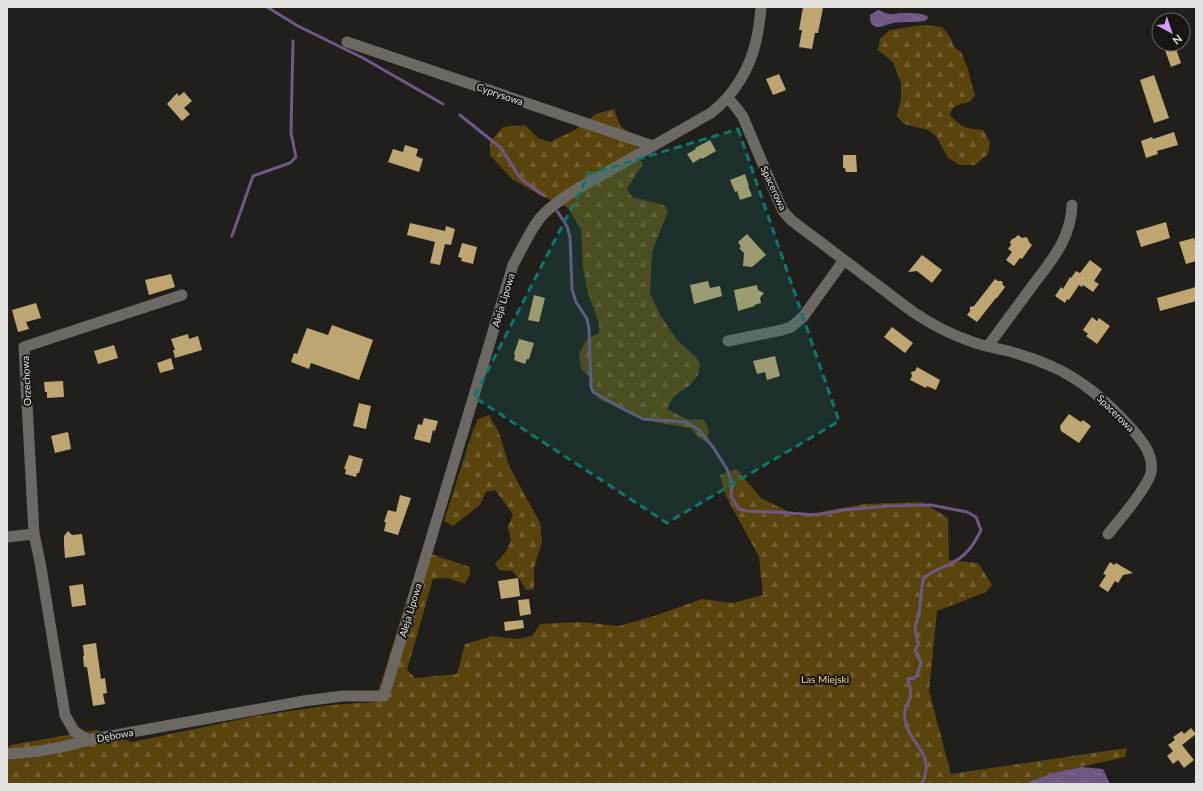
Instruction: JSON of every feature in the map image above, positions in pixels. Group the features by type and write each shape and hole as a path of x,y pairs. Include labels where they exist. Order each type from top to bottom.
{"street":[{"name":"Aleja Lipowa","path":"384,696 514,265 527,239 540,218 552,205 572,192 711,113 722,105 738,83 750,60 756,41 761,7"},
{"name":"Cyprysowa","path":"347,42 652,146"},
{"name":"Spacerowa","path":"728,98 743,117 783,211 791,220 913,312 953,335 972,342 1034,359 1052,366 1082,383 1096,393 1112,407 1136,433 1146,447 1152,466 1151,474 1134,502 1108,534"},
{"path":"988,346 1056,255 1068,229 1072,216 1072,205"},
{"path":"728,341 791,327 803,316 844,260"},
{"name":"Orzechowa","path":"34,534 24,347 182,295"},
{"path":"7,537 34,534"},
{"name":"Dębowa","path":"34,534 65,715 74,731 88,740 304,701 343,696 384,696"},
{"path":"7,754 36,752 70,746 88,740"}],"highlighted area":[{"path":"738,129 839,421 667,523 474,397 589,174"}],"green space":[{"path":"922,25 942,27 950,37 954,47 961,52 968,69 975,95 970,102 960,104 955,107 950,115 957,123 964,127 983,130 990,143 988,154 975,165 960,165 948,158 936,136 928,130 904,124 897,116 901,99 901,83 893,62 878,50 880,39 890,30"},
{"path":"614,109 620,126 633,135 642,165 627,189 632,197 664,205 668,211 652,252 650,294 660,315 677,340 696,357 700,364 698,375 690,385 674,396 667,409 686,419 704,420 709,431 706,442 690,428 654,422 600,400 593,392 589,381 590,377 581,369 579,354 587,339 599,333 599,323 588,293 583,268 581,229 568,208 540,195 512,179 490,155 490,142 503,127 525,125 538,138 550,142 575,130 596,114"},
{"path":"489,415 499,433 509,466 540,523 542,542 534,568 534,589 526,590 512,571 499,570 495,564 505,553 511,541 508,527 513,514 495,490 486,492 480,505 453,526 444,521 472,433 478,419"},
{"name":"Las Miejski","path":"736,469 761,498 797,516 865,504 922,502 948,518 949,560 978,563 992,585 986,592 937,611 929,691 951,774 1127,748 1125,757 1053,773 1023,784 7,784 7,748 11,745 96,730 132,742 256,716 331,705 375,702 422,551 470,567 470,574 465,584 448,578 433,579 407,670 415,678 457,674 465,644 492,636 517,639 532,636 540,624 581,622 619,626 654,616 702,599 733,603 763,595 759,557 725,494 720,475"}],"water":[{"path":"878,10 887,14 915,13 923,14 928,17 927,20 924,21 897,22 876,27 871,23 870,15"},
{"path":"1081,767 1103,769 1110,784 1023,784 1053,773"}],"building":[{"path":"803,7 823,8 818,33 815,33 812,49 799,47 802,30 799,30"},
{"path":"1166,52 1177,52 1181,63 1171,67"},
{"path":"779,74 786,90 773,95 766,79"},
{"path":"1154,75 1169,118 1154,123 1140,80"},
{"path":"184,92 192,101 184,108 190,114 182,121 167,104 177,93 179,96"},
{"path":"1174,132 1178,145 1157,151 1158,154 1146,158 1141,141 1152,137 1153,139"},
{"path":"710,140 716,151 693,163 687,154"},
{"path":"405,145 418,149 416,156 423,159 419,172 388,162 393,149 403,152"},
{"path":"843,155 856,155 857,172 846,172 845,168 843,168"},
{"path":"745,174 752,196 740,200 737,191 735,192 730,180"},
{"path":"1166,222 1170,238 1141,247 1136,231"},
{"path":"410,223 445,231 446,226 455,229 451,245 445,244 440,265 430,263 435,242 407,235"},
{"path":"747,234 766,255 752,267 743,266 744,253 739,248 741,247 738,242"},
{"path":"1018,235 1022,238 1026,237 1032,245 1022,259 1020,258 1014,266 1006,260 1012,252 1008,249 1011,245 1010,242"},
{"path":"1194,238 1196,245 1196,261 1186,264 1179,242"},
{"path":"462,243 477,247 473,264 461,261 462,258 458,257"},
{"path":"922,255 942,270 932,283 917,271 908,272"},
{"path":"1090,260 1102,269 1094,281 1099,284 1093,292 1083,285 1082,287 1079,285 1069,300 1067,299 1065,303 1055,296 1061,287 1063,289 1070,277 1071,278 1076,271 1080,273"},
{"path":"171,274 175,287 149,295 145,280"},
{"path":"995,279 1002,281 1005,287 977,322 967,315 970,311 970,307 974,306"},
{"path":"708,281 710,288 720,286 722,296 694,304 690,285"},
{"path":"757,285 758,290 764,293 760,298 761,303 738,311 734,290"},
{"path":"1196,287 1196,301 1160,311 1157,298"},
{"path":"534,295 545,298 539,322 528,320"},
{"path":"36,303 41,318 26,322 29,329 18,332 12,310"},
{"path":"1092,317 1097,321 1099,318 1110,326 1097,344 1086,336 1088,334 1083,330"},
{"path":"332,325 373,340 359,380 311,363 309,369 291,362 294,353 297,354 307,328 328,335"},
{"path":"892,327 913,343 905,353 884,337"},
{"path":"188,334 189,339 198,336 202,350 175,358 173,350 175,350 171,339"},
{"path":"519,339 534,343 529,359 527,359 525,364 514,360 514,354"},
{"path":"114,345 118,358 98,364 94,351"},
{"path":"775,356 780,376 767,380 765,372 757,374 753,361"},
{"path":"171,358 174,369 160,373 157,363"},
{"path":"917,367 940,380 936,390 927,386 926,388 910,380 912,376 911,372 915,371"},
{"path":"63,381 64,397 47,398 44,382"},
{"path":"359,403 371,406 366,429 353,426"},
{"path":"1069,414 1081,422 1083,420 1091,426 1079,443 1061,431 1060,426"},
{"path":"424,418 438,421 435,431 433,430 430,443 414,439 418,424 422,425"},
{"path":"68,432 71,449 55,453 51,436"},
{"path":"349,455 363,459 359,473 357,473 356,477 345,474 346,469 344,469"},
{"path":"400,495 411,498 398,535 384,531 386,522 384,522 388,510 396,512"},
{"path":"68,531 72,535 82,534 85,555 65,558 64,536"},
{"path":"1110,562 1114,565 1116,563 1133,573 1123,575 1118,583 1115,581 1108,592 1099,586 1106,575 1103,574"},
{"path":"518,578 520,596 501,599 498,581"},
{"path":"83,584 86,605 72,607 69,586"},
{"path":"529,599 531,614 520,616 518,600"},
{"path":"523,620 524,628 505,631 504,622"},
{"path":"96,643 101,679 105,678 107,693 103,694 105,704 93,706 87,667 84,667 83,645"},
{"path":"1191,728 1196,734 1182,745 1194,760 1184,768 1178,760 1173,764 1167,756 1173,751 1168,745 1175,740 1173,737 1182,731 1184,734"}],"waterway":[{"path":"267,7 298,26 363,58 443,104"},
{"path":"232,236 253,176 290,163 296,157 291,133 293,41"},
{"path":"460,115 501,148 520,178 543,195"},
{"path":"557,211 567,226 570,237 572,289 576,302 587,319 589,330 591,387 593,392 643,419 686,422 699,430 713,447 727,469 732,484 731,496 739,509 747,511 816,515 843,510 888,506 931,505 967,512 976,517 981,530 975,542 968,551 959,559 923,579 919,614 915,626 919,644 915,650 921,663 917,675 913,679 909,678 908,680 910,696 905,710 905,719 908,731 922,752 926,763 925,777 921,784"}]}
